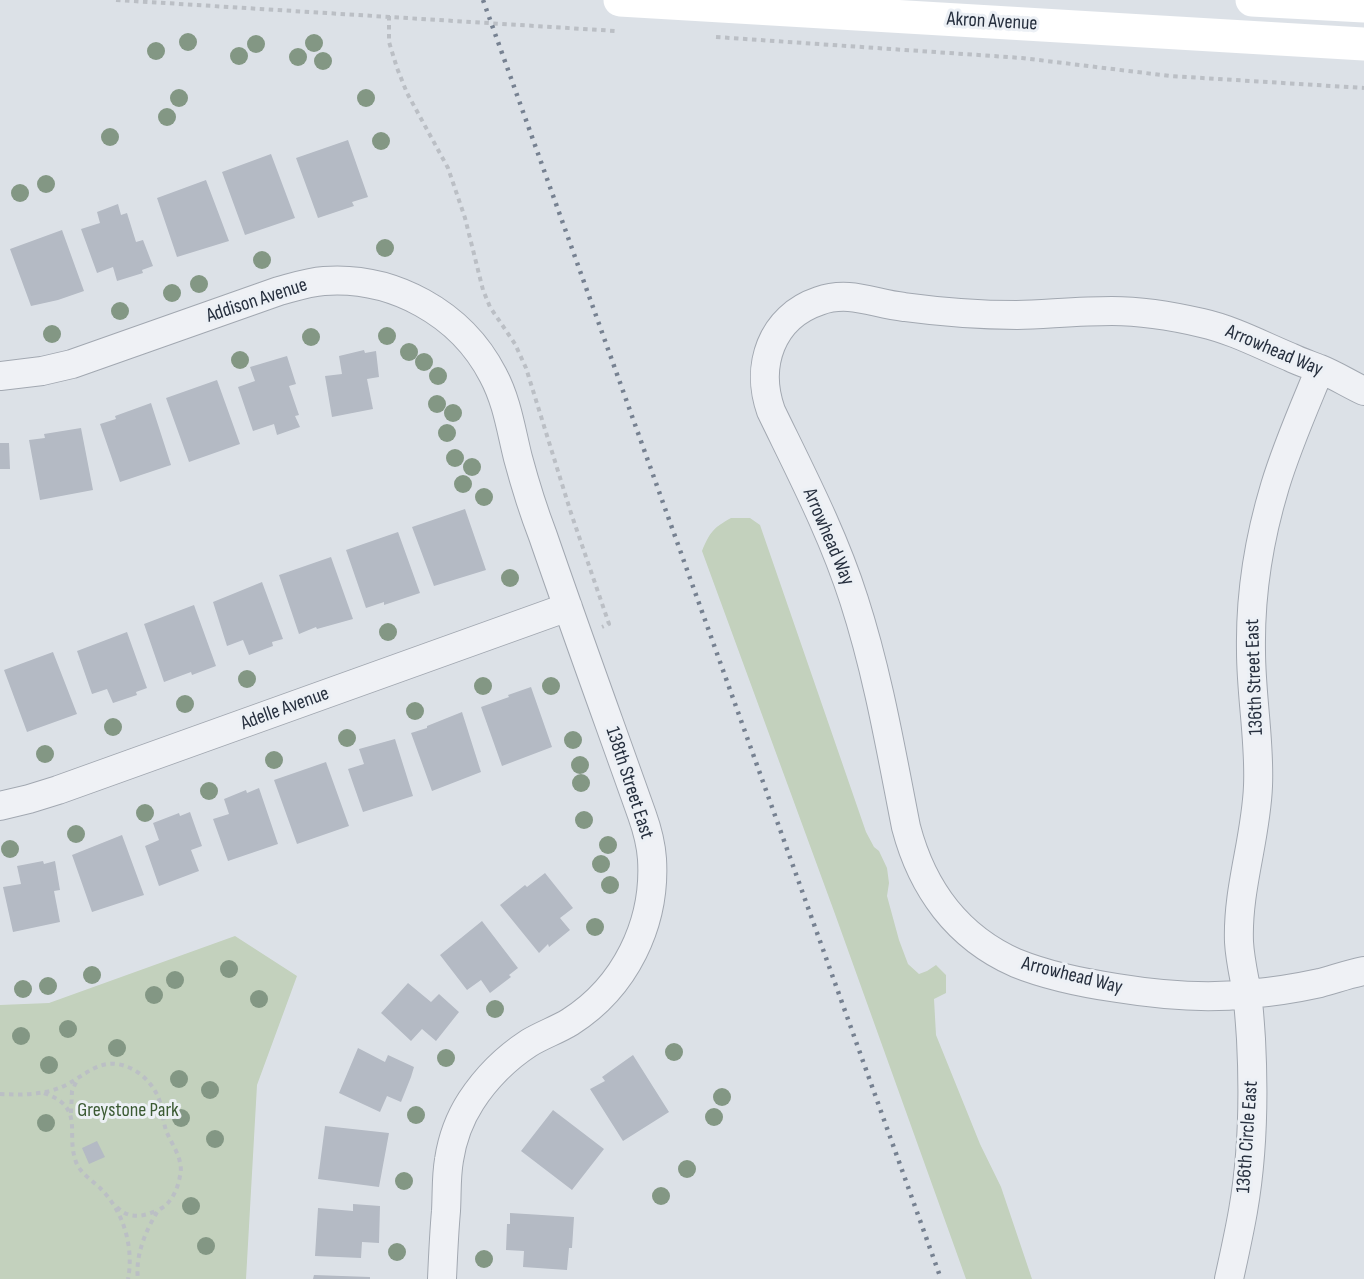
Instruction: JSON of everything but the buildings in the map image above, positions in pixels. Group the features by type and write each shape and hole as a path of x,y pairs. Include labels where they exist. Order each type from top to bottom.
{"street":[{"path":"1252,0 1364,6"},
{"name":"Akron Avenue","path":"620,15 1364,44"},
{"name":"Addison Avenue","path":"0,376 42,371 72,364 302,285 324,281 369,283 412,297 433,308 451,322 482,356 493,375 509,418 529,496 568,608"},
{"name":"Arrowhead Way","path":"1364,391 1320,369 1233,332 1173,317 1143,312 1112,311 976,315 936,312 845,296 819,301 795,314 777,334 770,346 764,372 766,399 818,509 854,598 879,690 912,849 931,890 960,925 996,953 1017,963 1051,975 1135,991 1177,995 1247,994 1289,989 1364,971"},
{"name":"136th Street East","path":"1247,994 1241,961 1239,927 1242,893 1256,814 1258,784 1258,754 1252,690 1252,608 1264,527 1274,487 1287,448 1320,369"},
{"name":"Adelle Avenue","path":"0,806 57,790 568,608"},
{"name":"138th Street East","path":"442,1279 448,1161 453,1141 471,1102 483,1084 513,1054 568,1023 603,996 623,970 639,942 651,900 652,857 648,836 568,608"},
{"name":"136th Circle East","path":"1229,1279 1243,1210 1252,1124 1253,1081 1247,994"}],"path":[{"path":"116,0 389,16 620,15"},
{"path":"389,16 389,42 397,68 407,93 448,168 465,218 483,290 490,308 515,344 526,368 608,619"},
{"path":"714,37 1022,58 1170,76 1364,88"},
{"path":"0,1094 43,1092 59,1088 100,1066 111,1064 129,1067 139,1072 154,1088 160,1102 166,1131 176,1149 182,1173 175,1192 166,1205 157,1211 137,1217 123,1214 76,1163 70,1110 72,1091 78,1079"},
{"path":"43,1092 66,1106 71,1116"},
{"path":"114,1205 127,1236 130,1270 128,1279"},
{"path":"138,1279 140,1251 157,1211"},
{"path":"130,1270 137,1271"}],"green space":[{"path":"731,518 750,518 760,525 866,832 887,868 889,883 887,896 908,964 919,974 936,965 946,975 946,993 934,999 936,1035 980,1144 1001,1187 1032,1279 966,1279 702,551 713,531"},
{"name":"Greystone Park","path":"235,936 297,976 257,1085 246,1279 0,1279 0,1005 49,1003"}],"railway":[{"path":"483,0 941,1279"}]}
